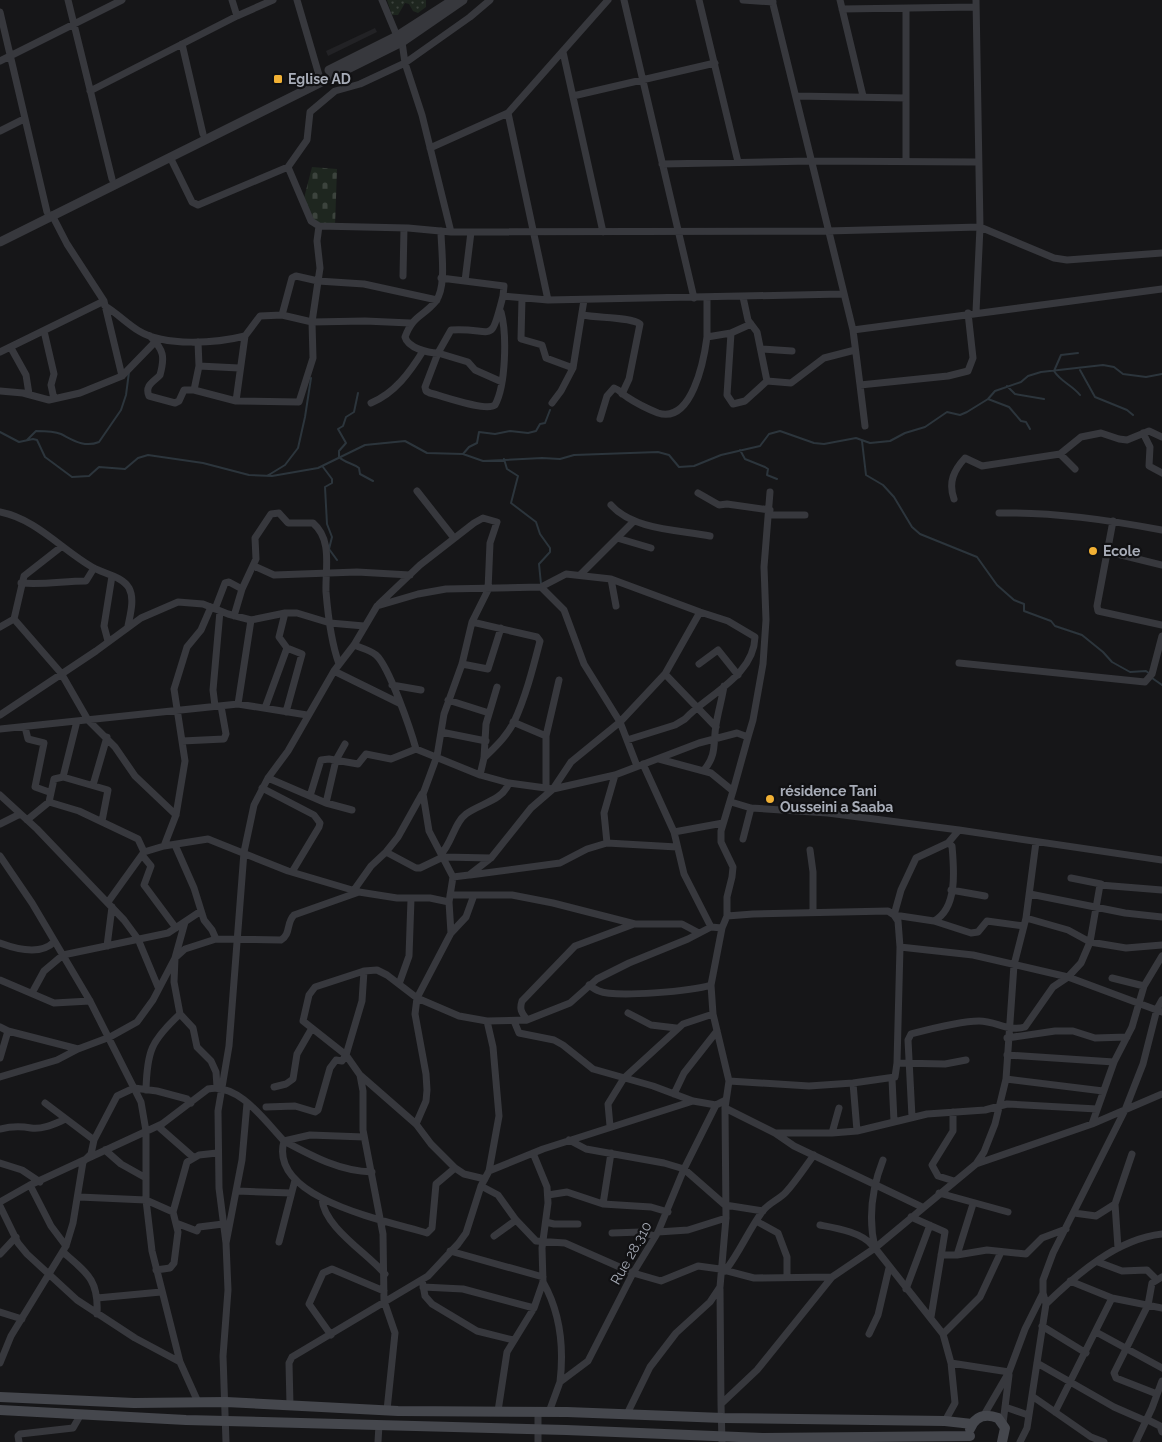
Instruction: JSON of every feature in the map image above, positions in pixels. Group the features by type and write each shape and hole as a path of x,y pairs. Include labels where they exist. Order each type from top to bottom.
{"main road":[{"path":"0,1398 134,1403 226,1402 387,1410 945,1421 972,1424 984,1415 991,1415 1003,1423 1005,1441"},
{"path":"0,1410 226,1421 538,1429 722,1439 972,1439 972,1424"}],"street":[{"path":"68,0 112,179"},
{"path":"0,60 122,0"},
{"path":"232,0 237,16"},
{"path":"90,91 237,16 273,0"},
{"path":"297,0 318,75"},
{"path":"382,0 399,39 452,232"},
{"path":"0,242 112,179 318,75 399,39 453,0"},
{"path":"0,236 170,157 399,39 463,0"},
{"path":"170,157 192,202 198,205 288,167 307,140 310,112 335,91 360,84 405,63 470,17 490,0"},
{"path":"430,148 508,113 608,0"},
{"path":"624,0 694,298"},
{"path":"699,0 738,162"},
{"path":"743,0 772,1 842,294 853,330 865,426"},
{"path":"840,0 864,96"},
{"path":"842,9 906,10 976,4 977,162 980,227 972,312 973,358 968,371 964,374 860,385"},
{"path":"906,10 906,162"},
{"path":"0,12 24,118 50,214 105,303 161,347 164,355 163,363 160,375 152,381 148,391 149,396 176,403 179,401 184,390 194,390 236,401 298,402 313,358 312,322 320,268 317,240 319,226"},
{"path":"182,44 203,134"},
{"path":"563,52 603,232"},
{"path":"573,96 715,63"},
{"path":"796,96 906,98"},
{"path":"508,113 548,300"},
{"path":"0,131 24,118"},
{"path":"662,164 810,161 977,162"},
{"path":"288,167 311,221 319,226 404,228 452,232 827,230 980,227 1054,258 1067,260 1162,253"},
{"path":"403,276 404,228"},
{"path":"441,231 443,259 437,300 410,323 406,340 424,351 468,362 475,370 502,382"},
{"path":"465,281 471,232"},
{"path":"282,315 294,276 318,281 364,284 437,300"},
{"path":"441,278 504,286 503,296 496,326 486,333 452,330 438,353 425,387 426,391 490,408 497,401 502,382 504,328 500,312"},
{"path":"853,330 972,312 1162,289"},
{"path":"503,296 548,300 584,300 842,294"},
{"path":"743,297 746,314 757,332 768,381"},
{"path":"522,298 521,339 542,345 546,358 573,368"},
{"path":"600,419 611,390 616,388 622,394 657,413 666,415 679,411 686,404 702,364 707,337 707,298"},
{"path":"552,403 561,391 573,368 584,300"},
{"path":"0,352 105,303"},
{"path":"105,303 122,376"},
{"path":"236,401 239,368 245,336 260,316 282,315 312,322 365,321 410,323"},
{"path":"583,315 628,320 640,324 629,379 622,394"},
{"path":"707,337 731,333 751,324"},
{"path":"44,331 54,374 51,387 54,399"},
{"path":"731,333 727,395 732,404 738,404 745,400 768,381 791,383 824,358 855,350"},
{"path":"153,339 198,342 228,340 245,336"},
{"path":"0,391 54,399 80,393 122,376 153,339"},
{"path":"194,390 199,366 198,342"},
{"path":"11,348 26,375 28,394"},
{"path":"762,349 792,351"},
{"path":"371,403 396,387 424,351"},
{"path":"199,366 239,368"},
{"path":"954,499 951,483 954,474 965,458 982,466 1060,454 1081,437 1101,433 1127,440 1143,433 1154,432 1162,436"},
{"path":"1143,433 1150,447 1149,466 1162,474"},
{"path":"1060,454 1074,469"},
{"path":"417,491 454,538"},
{"path":"722,1439 720,1287 726,1218 725,1108 729,1081 713,1014 711,985 722,928 727,916 727,898 733,867 722,842 723,823 732,802 733,792 753,720 763,664 766,620 764,560 770,512 770,492"},
{"path":"698,493 719,505 734,504 770,512 805,515"},
{"path":"610,505 617,513 634,521 710,536"},
{"path":"0,512 27,521 61,547 94,568 122,580 129,589 131,612 128,626"},
{"path":"234,616 242,589 256,559 255,538 271,514 276,512 284,516 287,523 310,522 315,525 326,544 326,591 334,651 339,664"},
{"path":"999,514 1050,514 1113,521 1162,530"},
{"path":"0,1077 57,1060 78,1049 110,1037 137,1022 150,1005 175,958 185,949 216,939 238,940 281,940 287,934 289,922 294,915 356,891 371,866 386,852 422,794 436,756 448,700 462,664 472,622 488,590 490,543 497,522 483,518 454,538 377,606 354,645 334,671 288,751 262,788 254,805 244,852 238,940 218,1111 217,1153 228,1276 223,1356 226,1442"},
{"path":"581,574 634,521"},
{"path":"1113,521 1109,552 1097,606 1098,611 1162,625"},
{"path":"617,538 651,548"},
{"path":"0,627 14,619 21,583 28,572 61,547"},
{"path":"1109,552 1162,565"},
{"path":"254,566 274,574 410,575"},
{"path":"21,583 42,585 64,580 86,581 94,568"},
{"path":"377,606 418,594 446,589 488,590 540,587 566,574 581,574 611,579 728,621 752,634 754,637 748,656 738,675 675,725 627,740"},
{"path":"108,642 104,626 112,576"},
{"path":"611,579 616,606"},
{"path":"164,846 176,815 185,761 174,689 187,648 215,609 225,584 229,582 242,589"},
{"path":"540,587 562,606 584,664 620,722 627,740 674,832 684,874 711,927"},
{"path":"0,715 108,642 128,626 141,618 178,602 190,602 252,620 285,613 297,613 330,624 364,626"},
{"path":"182,741 224,739 226,734 214,690 215,609"},
{"path":"469,875 491,858 571,762 620,722 665,674 700,612"},
{"path":"285,613 279,637 287,648 302,654 286,712"},
{"path":"14,619 61,673 88,720 107,737 135,776 176,815"},
{"path":"238,704 252,620"},
{"path":"472,622 540,639 529,680 513,722 504,736 484,758"},
{"path":"462,664 488,669 501,628"},
{"path":"959,663 1145,682 1152,674 1162,636"},
{"path":"354,645 369,651 379,659 400,703 416,749"},
{"path":"265,708 287,648"},
{"path":"699,664 718,650 738,675"},
{"path":"334,671 400,703"},
{"path":"665,674 716,727"},
{"path":"550,789 546,736 559,680"},
{"path":"392,685 421,690"},
{"path":"704,770 712,760 724,686"},
{"path":"480,775 484,758 489,713 497,687"},
{"path":"448,700 489,713"},
{"path":"0,729 238,704 307,715"},
{"path":"63,777 77,721"},
{"path":"513,722 546,736"},
{"path":"25,727 28,739 44,743 35,787 49,792"},
{"path":"440,732 486,741"},
{"path":"310,796 321,760 336,760 358,764 366,754 391,759 416,749 480,775 509,783 550,789 615,775 737,733 748,737"},
{"path":"93,785 107,737"},
{"path":"326,803 336,760 345,744"},
{"path":"659,759 704,770 714,775 733,792"},
{"path":"607,842 605,808 615,775"},
{"path":"49,802 49,792 54,779 63,777 106,788 108,792 102,821"},
{"path":"268,778 326,803 352,810"},
{"path":"386,852 416,868 420,868 442,855 450,844 463,817 503,794 509,783"},
{"path":"262,788 314,815 320,823 292,872"},
{"path":"422,794 429,832 453,877 450,898 451,933"},
{"path":"0,795 110,904 138,939 158,987"},
{"path":"49,802 102,821 138,838 150,866 144,885 176,928"},
{"path":"27,820 49,802"},
{"path":"732,802 751,808 828,813 1162,860"},
{"path":"743,840 751,808"},
{"path":"0,824 20,814"},
{"path":"674,832 723,823"},
{"path":"894,915 901,890 916,858 948,843 959,830"},
{"path":"107,946 110,904 143,853 164,846 208,839 292,872 356,891 411,900 474,895 512,896 553,903 635,924 677,923 699,932"},
{"path":"453,877 560,863 587,849 607,842 677,847"},
{"path":"976,1164 990,1139 1006,1078 1007,1038 1014,965 1025,922 1036,842"},
{"path":"934,921 944,914 949,905 953,864 952,846 948,843"},
{"path":"175,845 204,920 216,939"},
{"path":"810,850 813,872 813,912"},
{"path":"442,855 491,858"},
{"path":"0,856 32,903 90,1001 110,1037 141,1102 146,1131 146,1200 156,1270 180,1362 198,1402"},
{"path":"1071,878 1102,884 1162,890"},
{"path":"912,1117 908,1040 911,1034 971,1021 984,1021 1008,1028 1018,1029 1025,1027 1053,987 1068,977 1081,962 1090,942 1098,886 1102,884"},
{"path":"951,890 984,896"},
{"path":"1030,894 1125,913 1162,916"},
{"path":"416,1124 426,1101 427,1090 426,1074 415,1014 417,998 451,933 466,917 474,895"},
{"path":"399,984 409,956 411,900"},
{"path":"32,993 44,971 63,955 154,937 176,928 201,911"},
{"path":"727,916 888,911 894,915 898,921 900,947 897,1073 892,1079 894,1121"},
{"path":"894,915 934,921 971,933 978,932 987,921 1025,922 1068,930 1090,942 1126,948 1162,945"},
{"path":"185,922 175,958 174,982 180,1014 193,1028 197,1047 211,1061 220,1087"},
{"path":"527,1020 520,1007 522,1001 575,946 635,924"},
{"path":"485,1179 464,1174 454,1168 431,1144 416,1124 360,1075 346,1055 303,1020 311,991 315,987 364,971 381,971 417,998 459,1016 487,1021 527,1020 570,1003 597,979 711,927 722,928"},
{"path":"0,943 14,948 32,950 48,948 54,942"},
{"path":"900,947 973,955 1068,977 1159,1011"},
{"path":"1092,1124 1114,1062 1127,1037 1144,986 1162,956"},
{"path":"266,1107 296,1106 315,1112 320,1106 333,1062 336,1060 342,1061 346,1055 362,1001 364,971"},
{"path":"1112,978 1144,986"},
{"path":"0,980 54,1003 90,1001"},
{"path":"589,985 600,991 616,993 697,990 711,985"},
{"path":"1020,1442 1027,1428 1046,1304 1043,1293 1043,1280 1048,1264 1125,1110 1143,1064 1162,1000"},
{"path":"628,1013 652,1025 676,1028"},
{"path":"146,1090 148,1057 151,1047 180,1014"},
{"path":"610,1126 608,1104 624,1078 676,1028 713,1014"},
{"path":"290,1405 290,1360 384,1301 423,1284 466,1233 481,1186 489,1171 499,1116 493,1047 487,1021"},
{"path":"514,1021 516,1029 522,1035 554,1040 563,1044 593,1069 692,1101 716,1105 726,1100"},
{"path":"0,1027 8,1031 78,1049"},
{"path":"274,1087 286,1084 293,1079 297,1054 312,1028"},
{"path":"0,1058 8,1031"},
{"path":"674,1094 684,1073 717,1031"},
{"path":"1007,1038 1055,1031 1073,1031 1095,1038 1127,1037"},
{"path":"1007,1055 1114,1062"},
{"path":"897,1063 945,1064 966,1060"},
{"path":"360,1075 363,1090 364,1138 380,1218 385,1274 384,1301 395,1333 387,1410"},
{"path":"1006,1078 1103,1091"},
{"path":"729,1081 808,1086 892,1079"},
{"path":"853,1083 857,1131"},
{"path":"180,1362 97,1314 77,1300 27,1254 16,1237 0,1204 30,1185 162,1124 208,1089 220,1087 247,1103 284,1141 336,1167 355,1172 372,1172"},
{"path":"0,1364 11,1336 48,1272 65,1249 79,1196 83,1162 91,1154 94,1140 117,1096 134,1088 157,1091 187,1099 191,1102"},
{"path":"721,1404 758,1370 832,1277 875,1248 976,1164 1092,1124 1162,1094"},
{"path":"489,1171 569,1140 692,1101"},
{"path":"45,1103 94,1140"},
{"path":"226,1243 237,1190 247,1103"},
{"path":"775,1133 857,1131 912,1117 985,1110 1015,1104 1069,1109 1097,1109"},
{"name":"Rue 28.310","path":"560,1382 588,1361 668,1212 684,1169 716,1105"},
{"path":"725,1108 775,1133 794,1146 922,1207"},
{"path":"832,1133 839,1108"},
{"path":"953,1112 953,1131 932,1165 938,1176 954,1181"},
{"path":"0,1129 26,1125 31,1128 43,1127 66,1119"},
{"path":"162,1124 160,1128 164,1133 193,1157"},
{"path":"284,1141 310,1135 364,1138"},
{"path":"569,1140 579,1147 664,1162 684,1169 725,1205 762,1211"},
{"path":"284,1141 281,1151 282,1159 295,1180 322,1199 356,1212 427,1233 430,1231 436,1184 454,1168"},
{"path":"105,1150 121,1164 146,1178"},
{"path":"156,1270 170,1268 174,1263 178,1232 173,1212 184,1167 193,1157 217,1153"},
{"path":"498,1412 504,1371 513,1340 534,1308 543,1280 543,1241 548,1195 547,1187 533,1153"},
{"path":"603,1204 611,1153"},
{"path":"1118,1248 1116,1204 1132,1154"},
{"path":"722,1270 738,1254 762,1211 775,1199 786,1193 814,1155"},
{"path":"875,1248 871,1219 874,1185 883,1160"},
{"path":"0,1163 27,1172 40,1182"},
{"path":"279,1242 295,1180"},
{"path":"30,1185 65,1249 92,1279 97,1298 97,1314"},
{"path":"481,1186 498,1195 516,1220 536,1241 565,1243 634,1273 661,1281 691,1268 722,1270 754,1278 832,1277"},
{"path":"237,1190 291,1193"},
{"path":"548,1195 567,1192 603,1204 651,1207 668,1212"},
{"path":"939,1193 972,1204 1008,1212"},
{"path":"79,1196 146,1200 173,1212"},
{"path":"322,1199 322,1207 328,1219 385,1274"},
{"path":"957,1255 972,1204"},
{"path":"1074,1212 1096,1216 1116,1204"},
{"path":"911,1217 945,1232 931,1317"},
{"path":"612,1232 657,1234 688,1230 726,1218"},
{"path":"494,1236 516,1220"},
{"path":"756,1221 778,1233 787,1257 787,1278"},
{"path":"546,1222 578,1224"},
{"path":"176,1223 197,1231 199,1227 223,1224"},
{"path":"820,1225 839,1229 869,1241 906,1289 931,1317 942,1334 952,1363 955,1403 945,1421"},
{"path":"906,1289 912,1278 930,1225"},
{"path":"941,1254 957,1255 987,1250 1028,1253 1042,1238 1066,1229"},
{"path":"1046,1304 1070,1281 1118,1248 1135,1240 1162,1234"},
{"path":"0,1254 16,1237"},
{"path":"450,1251 543,1280"},
{"path":"942,1334 980,1297 1001,1252"},
{"path":"1098,1262 1122,1271 1147,1270 1159,1278 1150,1289 1148,1305 1125,1347 1114,1373 1116,1378 1157,1394"},
{"path":"868,1334 878,1315 889,1268"},
{"path":"330,1335 309,1304 323,1274 332,1269 384,1291"},
{"path":"538,1442 538,1429 543,1412 560,1382 562,1353 553,1304 543,1280"},
{"path":"1070,1281 1112,1298 1162,1308"},
{"path":"423,1284 463,1290 534,1308"},
{"path":"423,1284 427,1301 470,1327 513,1340"},
{"path":"627,1414 650,1367 676,1333 710,1302 720,1287"},
{"path":"97,1298 161,1292"},
{"path":"984,1415 1009,1372 1025,1329 1043,1293"},
{"path":"1055,1412 1112,1298"},
{"path":"0,1312 22,1319"},
{"path":"1042,1326 1086,1353"},
{"path":"1096,1332 1162,1368"},
{"path":"952,1363 1009,1372"},
{"path":"1037,1363 1072,1381 1114,1407 1160,1426 1162,1432"},
{"path":"1003,1423 1009,1372"},
{"path":"1136,1442 1162,1381"},
{"path":"1032,1396 1091,1440 1104,1442"},
{"path":"1004,1407 1028,1415"},
{"path":"19,1442 18,1436 20,1434 73,1428 81,1414"},
{"path":"378,1442 380,1425"}],"shaded area":[{"path":"375,28 377,32 328,56 326,51"}],"green space":[{"path":"387,0 426,0 426,7 418,13 413,11 409,4 405,3 398,15 392,15"},
{"path":"312,167 337,169 335,226 311,221 303,202"}],"waterway":[{"path":"1078,353 1061,355 1054,371 1080,395"},
{"path":"0,432 19,442 37,440 45,457 72,477 89,476 99,467 125,469 138,458 148,455 203,463 249,475 272,476 318,468 365,445 405,441 427,453 463,454 483,461 560,459 574,455 658,452 669,455 679,467 694,466 721,455 760,446 769,434 780,431 814,443 824,444 856,438 870,443 890,441 905,433 925,427 947,412 960,415 967,412 988,399 995,391 1021,382 1028,376 1041,372 1103,365 1114,367 1123,374 1146,377 1162,374"},
{"path":"1080,370 1095,397 1127,410 1133,415"},
{"path":"27,440 36,431 42,431 58,433 84,444 99,442 121,410 126,395 129,372"},
{"path":"267,476 285,465 298,448 311,378"},
{"path":"1007,386 1015,394 1044,399"},
{"path":"358,393 354,412 346,417 343,426 338,429 346,443 339,451 339,457 357,466 360,474 373,481"},
{"path":"988,399 1009,407 1021,421 1026,422 1030,429"},
{"path":"463,454 469,447 477,443 479,432 495,434 510,431 528,433 536,431 540,424 545,423 550,410"},
{"path":"862,441 866,475 883,485 894,497 912,527 920,534 977,557 997,585 1014,600 1024,604 1024,611 1051,621 1055,626 1082,635 1112,662 1130,672 1146,671 1150,674"},
{"path":"740,450 745,459 765,467 768,469 767,475 777,479"},
{"path":"504,459 507,469 518,476 511,503 536,522 540,534 550,548 550,552 539,564 541,584"},
{"path":"323,467 332,479 332,483 325,487 327,524 332,537 329,549 337,560"},
{"path":"1152,678 1162,685"}],"place":[{"name":"Eglise AD","path":"278,79"},
{"name":"Ecole","path":"1093,551"},
{"name":"résidence Tani Ousseini a Saaba","path":"770,799"}]}
